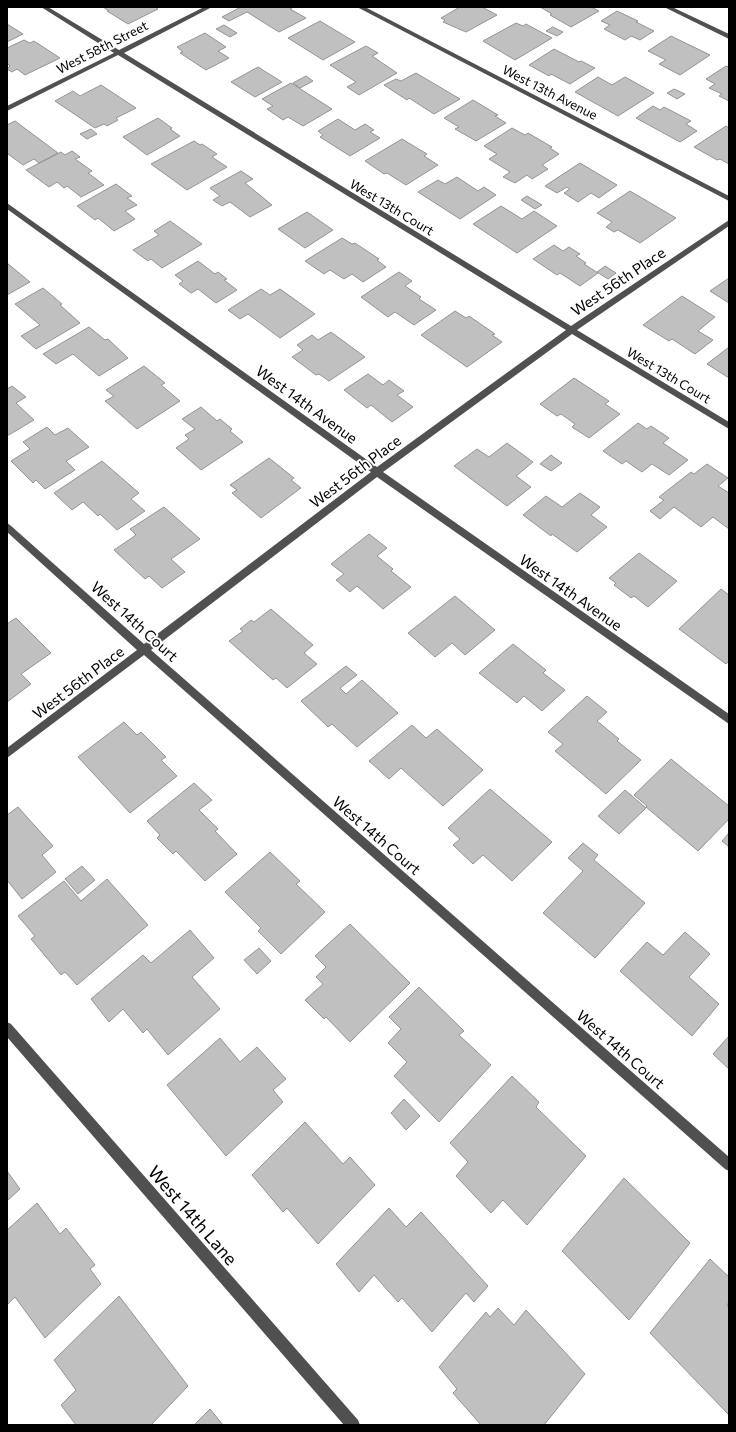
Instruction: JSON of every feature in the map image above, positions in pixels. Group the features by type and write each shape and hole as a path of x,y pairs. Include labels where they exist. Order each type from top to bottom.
{"street":[{"name":"West 13th Court","path":"44,7 729,426"},
{"name":"West 58th Street","path":"7,109 208,7"},
{"name":"West 13th Avenue","path":"360,7 729,199"},
{"path":"667,7 729,37"},
{"name":"West 14th Avenue","path":"7,205 376,472 729,720"},
{"name":"West 56th Place","path":"7,754 376,472 571,330 729,222"},
{"name":"West 14th Court","path":"7,527 144,650 729,1165"},
{"name":"West 14th Lane","path":"7,1028 353,1425"}],"building":[{"path":"103,7 155,7 158,9 128,24"},
{"path":"241,7 290,7 292,8 290,9 306,18 279,32 247,12 229,21 222,17"},
{"path":"460,7 482,7 497,15 466,32 443,22 445,20 441,18"},
{"path":"540,7 591,7 599,11 571,27 550,15 552,14"},
{"path":"617,11 654,31 640,40 631,36 625,40 604,29 610,25 601,21"},
{"path":"320,21 355,42 323,60 288,38"},
{"path":"516,23 523,26 526,24 552,38 515,60 483,41"},
{"path":"7,24 23,34 7,42"},
{"path":"224,25 237,33 230,37 216,29"},
{"path":"553,27 563,32 557,36 546,31"},
{"path":"205,33 226,47 218,51 229,58 206,70 180,53 183,52 177,47"},
{"path":"671,36 710,55 680,75 659,64 666,60 648,51"},
{"path":"24,40 30,43 34,41 60,58 25,75 17,69 12,72 7,69 10,66 7,63 7,48"},
{"path":"366,46 378,53 372,56 397,73 359,95 347,87 356,82 330,65"},
{"path":"554,49 579,62 581,61 595,68 570,84 551,74 549,76 529,65"},
{"path":"726,66 729,67 729,101 719,96 722,94 709,88 715,84 706,79"},
{"path":"258,67 282,82 255,97 231,82"},
{"path":"416,73 460,99 434,114 409,98 407,100 384,85 396,79 401,81"},
{"path":"306,76 313,81 300,88 293,83"},
{"path":"598,77 612,85 625,77 654,93 618,116 575,92"},
{"path":"291,83 332,109 303,126 288,117 283,120 267,109 273,106 262,99"},
{"path":"101,85 136,108 116,118 118,120 107,126 104,124 95,128 55,101 73,91 80,96"},
{"path":"674,89 685,94 677,99 667,93"},
{"path":"473,100 498,115 495,116 506,123 476,141 455,129 459,127 444,118"},
{"path":"653,106 660,110 664,107 691,121 686,124 697,131 680,142 636,118"},
{"path":"158,118 180,136 147,155 123,137"},
{"path":"338,119 355,130 365,124 374,130 370,132 380,138 350,156 320,137 323,135 318,131"},
{"path":"15,121 58,153 39,163 34,159 23,165 7,154 7,125"},
{"path":"726,126 729,128 729,164 720,159 717,160 694,147"},
{"path":"512,128 525,135 528,133 552,147 550,148 559,154 542,165 548,169 532,179 527,175 515,183 503,177 510,172 489,159 497,154 484,146"},
{"path":"91,129 97,134 87,139 80,134"},
{"path":"402,139 427,154 424,156 438,165 406,185 387,173 384,174 365,161"},
{"path":"194,141 200,145 202,144 217,154 212,157 227,167 187,190 151,164"},
{"path":"72,151 80,157 75,159 92,171 88,173 104,185 81,197 67,186 64,188 57,182 49,187 26,170 61,152 65,155"},
{"path":"580,163 617,185 599,198 591,193 578,202 564,193 570,189 567,187 557,193 545,186"},
{"path":"241,171 253,179 245,183 272,205 250,217 230,202 222,206 213,200 220,196 210,188"},
{"path":"457,177 478,191 484,187 496,195 460,219 418,192 438,180 445,184"},
{"path":"116,184 132,196 127,198 137,205 125,211 135,219 114,231 98,218 95,220 77,206"},
{"path":"630,191 676,218 640,243 618,230 614,232 606,227 612,222 597,213"},
{"path":"527,196 542,205 535,209 521,200"},
{"path":"501,206 522,219 534,211 557,226 517,253 473,224"},
{"path":"307,212 333,230 305,248 278,229"},
{"path":"170,221 202,244 162,268 151,259 148,261 133,250 159,235 154,231"},
{"path":"342,238 352,244 355,243 379,259 377,260 386,267 363,282 352,274 344,279 330,270 324,274 305,261"},
{"path":"554,245 563,251 569,247 580,254 576,256 586,263 584,264 598,273 580,286 560,273 557,275 533,259"},
{"path":"198,261 215,274 218,272 227,279 224,280 237,290 216,303 198,289 191,293 179,284 183,281 175,275"},
{"path":"7,263 30,282 7,295"},
{"path":"605,266 616,273 608,279 597,272"},
{"path":"399,272 412,281 405,286 421,297 419,299 436,310 414,325 395,312 388,317 361,297"},
{"path":"729,278 729,303 710,291"},
{"path":"43,288 62,304 60,305 80,323 36,349 21,336 40,325 15,304"},
{"path":"261,289 270,295 280,289 315,314 280,338 248,314 240,319 228,310"},
{"path":"682,296 715,317 698,331 713,340 695,354 672,339 669,341 643,325"},
{"path":"455,311 466,318 469,316 495,334 492,335 502,342 467,367 421,335"},
{"path":"89,327 105,340 108,339 128,358 99,376 73,354 56,364 43,354"},
{"path":"331,332 365,357 329,381 319,374 316,375 292,357 303,350 297,345 312,335 318,340"},
{"path":"729,347 729,378 707,364"},
{"path":"144,366 165,383 161,385 180,401 137,429 105,401 114,396 106,390"},
{"path":"368,374 383,385 389,380 404,391 397,395 413,407 392,422 371,405 367,408 344,390"},
{"path":"574,378 609,401 605,404 620,414 589,438 572,427 575,424 561,414 557,416 540,404"},
{"path":"12,386 26,397 16,403 34,420 7,436 7,389"},
{"path":"201,407 217,421 220,419 232,429 230,431 243,442 201,470 176,448 189,439 185,435 195,429 182,419"},
{"path":"638,423 647,429 651,426 669,438 663,443 688,460 669,475 652,464 642,472 626,461 622,464 603,451"},
{"path":"47,427 55,435 68,428 89,447 66,461 75,470 45,489 36,480 33,483 11,461 30,449 23,442"},
{"path":"507,443 533,462 516,476 531,487 507,506 454,466 477,449 489,457"},
{"path":"551,455 562,463 551,471 540,464"},
{"path":"269,458 294,478 291,480 301,488 261,518 232,493 237,490 230,485"},
{"path":"102,461 139,493 131,499 145,511 117,530 100,514 98,516 83,502 72,510 54,493"},
{"path":"707,464 728,478 718,486 729,493 729,529 713,517 701,527 674,507 660,519 650,511 664,500 659,497 691,472 694,474"},
{"path":"580,493 600,507 591,515 607,527 577,552 552,534 551,536 523,515 546,496 562,507"},
{"path":"164,507 200,539 171,559 185,572 162,588 149,576 145,579 114,550 136,535 130,529"},
{"path":"369,534 387,548 377,556 393,569 391,571 411,587 383,609 357,586 350,592 336,580 344,574 331,564"},
{"path":"639,553 677,581 648,607 634,596 631,598 614,585 616,583 609,578"},
{"path":"721,589 729,595 729,661 726,664 679,629"},
{"path":"455,596 495,630 465,655 452,643 435,657 408,633"},
{"path":"271,609 313,645 304,653 317,664 287,688 276,678 273,680 229,641 243,631 240,629 251,620 254,622"},
{"path":"16,618 51,653 21,674 31,684 7,702 7,624"},
{"path":"513,644 546,670 543,673 565,690 542,711 524,696 517,703 479,673"},
{"path":"346,666 357,675 340,688 346,694 362,680 398,713 357,747 332,724 328,727 301,701"},
{"path":"587,696 607,712 597,721 619,739 617,741 641,760 606,794 555,751 563,744 548,732"},
{"path":"124,722 137,735 141,732 166,757 161,760 177,776 130,813 78,757"},
{"path":"412,725 426,738 437,729 483,770 443,806 401,768 389,779 369,761"},
{"path":"671,759 729,806 729,819 698,851 634,795"},
{"path":"194,783 212,800 199,810 218,829 215,831 237,854 205,881 176,851 173,854 157,838 160,835 147,821"},
{"path":"490,789 552,842 512,881 483,855 473,864 453,845 460,839 448,828"},
{"path":"625,790 646,808 619,834 598,816"},
{"path":"18,807 53,846 42,855 56,872 22,899 7,880 7,815"},
{"path":"729,833 729,847 722,841"},
{"path":"583,843 598,855 594,860 645,903 595,958 543,913 583,871 568,858"},
{"path":"270,852 300,881 296,884 325,912 281,954 258,931 261,928 225,892"},
{"path":"82,866 95,880 78,894 65,879"},
{"path":"107,879 148,925 77,985 65,972 61,975 31,939 35,936 18,916 64,881 81,901"},
{"path":"350,924 410,983 350,1042 326,1017 324,1019 305,1000 323,984 316,977 326,967 315,956"},
{"path":"190,930 214,958 192,977 220,1009 168,1055 147,1029 143,1033 123,1009 109,1022 91,999 143,955 151,963"},
{"path":"685,932 710,954 689,977 719,1004 692,1036 620,971 647,942 663,955"},
{"path":"259,948 271,961 257,974 244,960"},
{"path":"419,987 464,1031 459,1035 491,1065 439,1122 394,1076 407,1062 388,1043 401,1029 389,1017"},
{"path":"729,1036 729,1069 713,1054"},
{"path":"220,1038 240,1062 257,1047 286,1079 273,1090 283,1102 226,1156 167,1085"},
{"path":"512,1076 539,1102 536,1107 586,1156 527,1225 503,1200 491,1213 456,1176 468,1162 450,1143"},
{"path":"404,1099 420,1116 406,1130 391,1113"},
{"path":"305,1122 343,1164 350,1157 375,1185 318,1244 287,1208 283,1212 252,1175"},
{"path":"7,1171 20,1189 7,1201"},
{"path":"624,1178 690,1243 629,1320 562,1251"},
{"path":"37,1203 60,1234 66,1228 95,1265 90,1269 101,1284 45,1338 15,1297 7,1305 7,1230"},
{"path":"389,1208 406,1227 421,1212 488,1286 474,1302 466,1293 432,1332 402,1298 398,1302 374,1275 359,1292 336,1264"},
{"path":"710,1259 729,1277 729,1302 727,1305 729,1308 729,1415 650,1333"},
{"path":"119,1296 188,1386 151,1425 76,1425 61,1405 76,1390 54,1360"},
{"path":"498,1308 514,1325 526,1310 585,1374 544,1425 481,1425 453,1393 457,1389 439,1367 486,1312 490,1317"},
{"path":"210,1409 223,1425 194,1425"}]}
